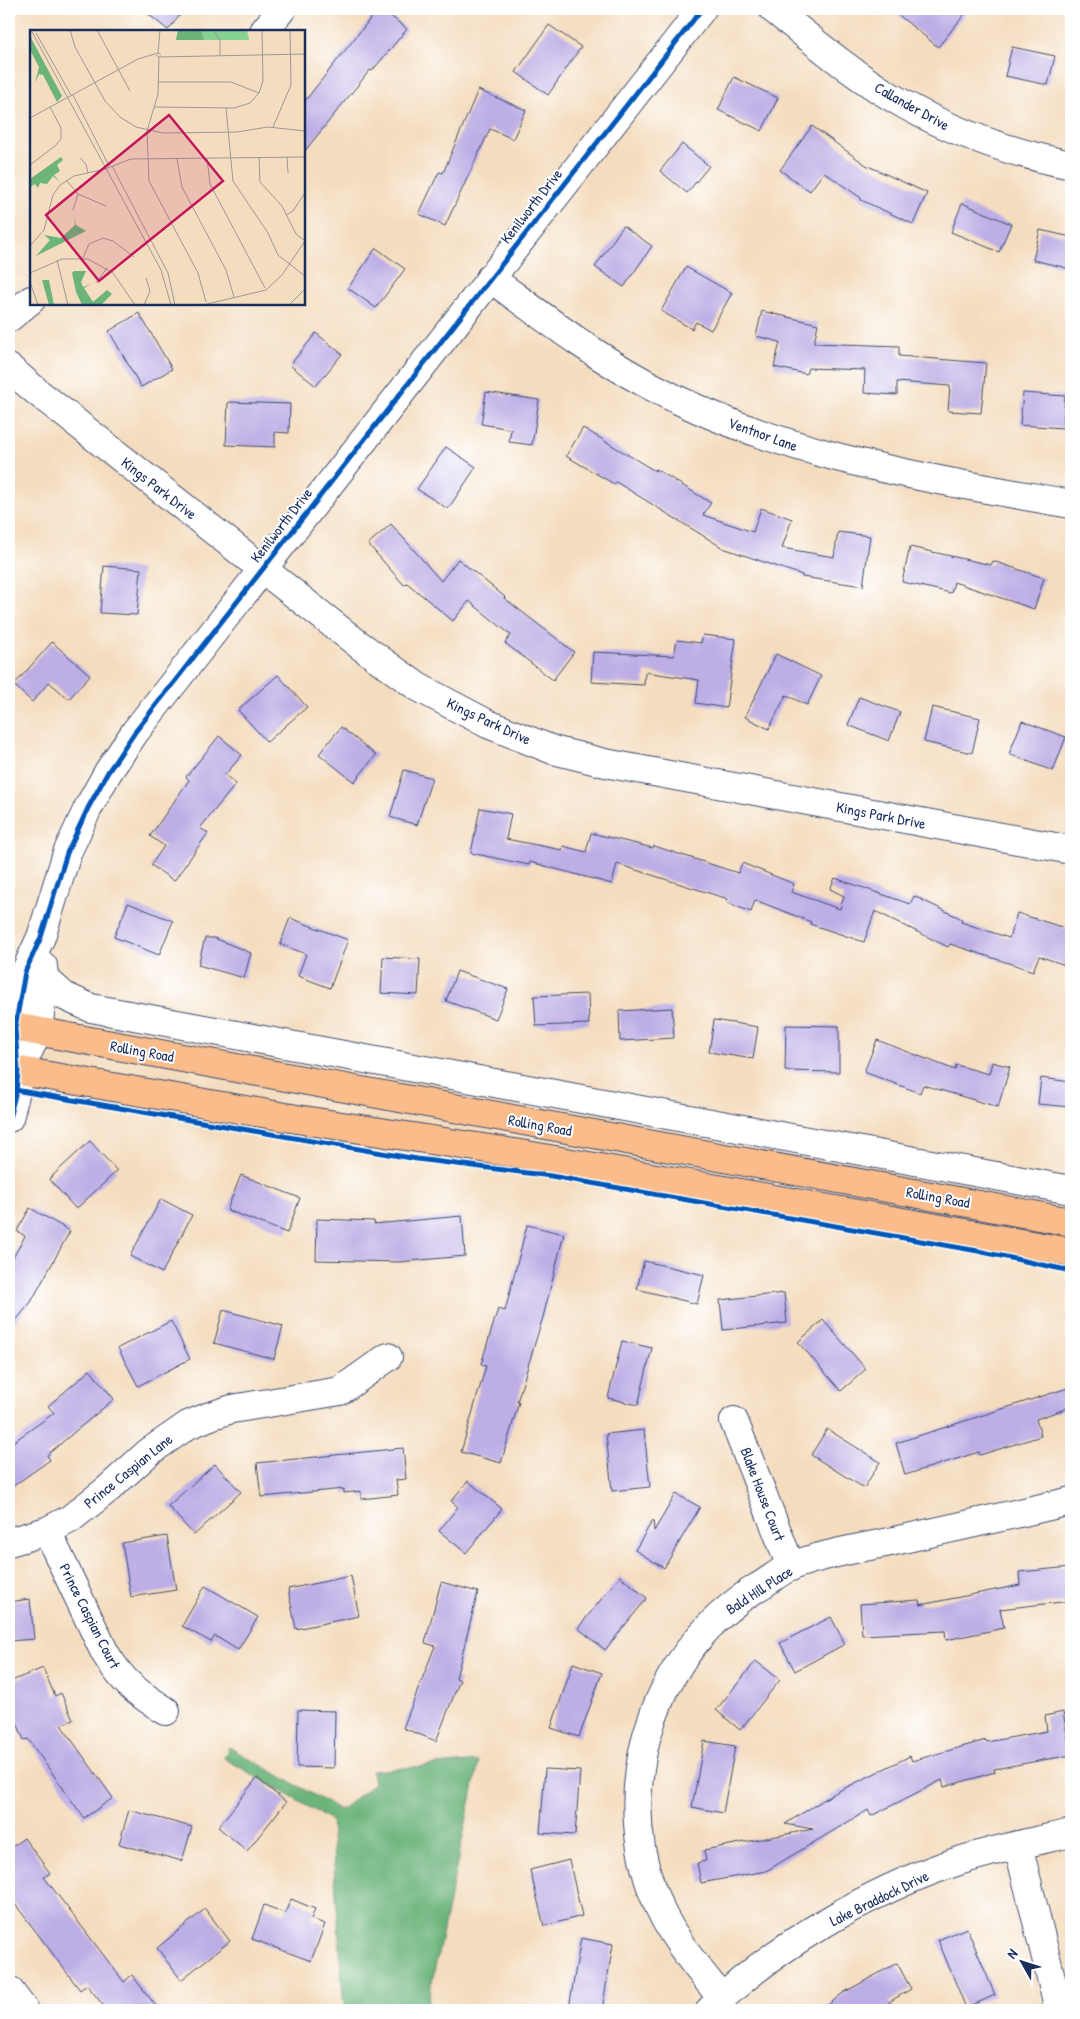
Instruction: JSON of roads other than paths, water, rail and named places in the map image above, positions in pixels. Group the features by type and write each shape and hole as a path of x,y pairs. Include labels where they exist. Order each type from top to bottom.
{"main road":[{"name":"Rolling Road","path":"20,1029 1071,1222"},
{"name":"Rolling Road","path":"13,1070 297,1119 556,1160 1071,1252"}],"street":[{"path":"265,30 282,9"},
{"name":"Kenilworth Drive","path":"20,1029 14,998 41,937 67,853 88,808 108,772 135,732 702,9"},
{"name":"Callander Drive","path":"772,9 888,95 950,128 1005,149 1071,165"},
{"name":"Ventnor Lane","path":"490,278 591,351 648,384 717,418 820,453 902,473 1071,504"},
{"path":"9,318 30,301"},
{"name":"Kings Park Drive","path":"9,368 358,644 418,687 488,724 553,750 605,763 1071,850"},
{"name":"Kenilworth Drive","path":"9,1118 16,1091 13,1070 20,1029 44,978 41,937"},
{"name":"Rolling Road","path":"44,978 64,996 91,1008 1071,1190"},
{"name":"Prince Caspian Lane","path":"9,1542 47,1532 70,1519 108,1489 149,1452 188,1425 232,1409 340,1391 388,1357"},
{"name":"Blake House Court","path":"734,1421 791,1567"},
{"name":"Bald Hill Place","path":"716,2004 663,1917 652,1891 643,1859 638,1830 637,1797 640,1764 647,1732 657,1704 672,1675 690,1648 714,1620 740,1598 791,1567 846,1552 1071,1502"},
{"name":"Prince Caspian Court","path":"47,1532 114,1668 133,1690 166,1711"},
{"name":"Lake Braddock Drive","path":"716,2004 774,1957 867,1900 953,1863 1071,1833"},
{"path":"1018,1845 1059,2010"},
{"path":"9,1990 24,2010"}]}
